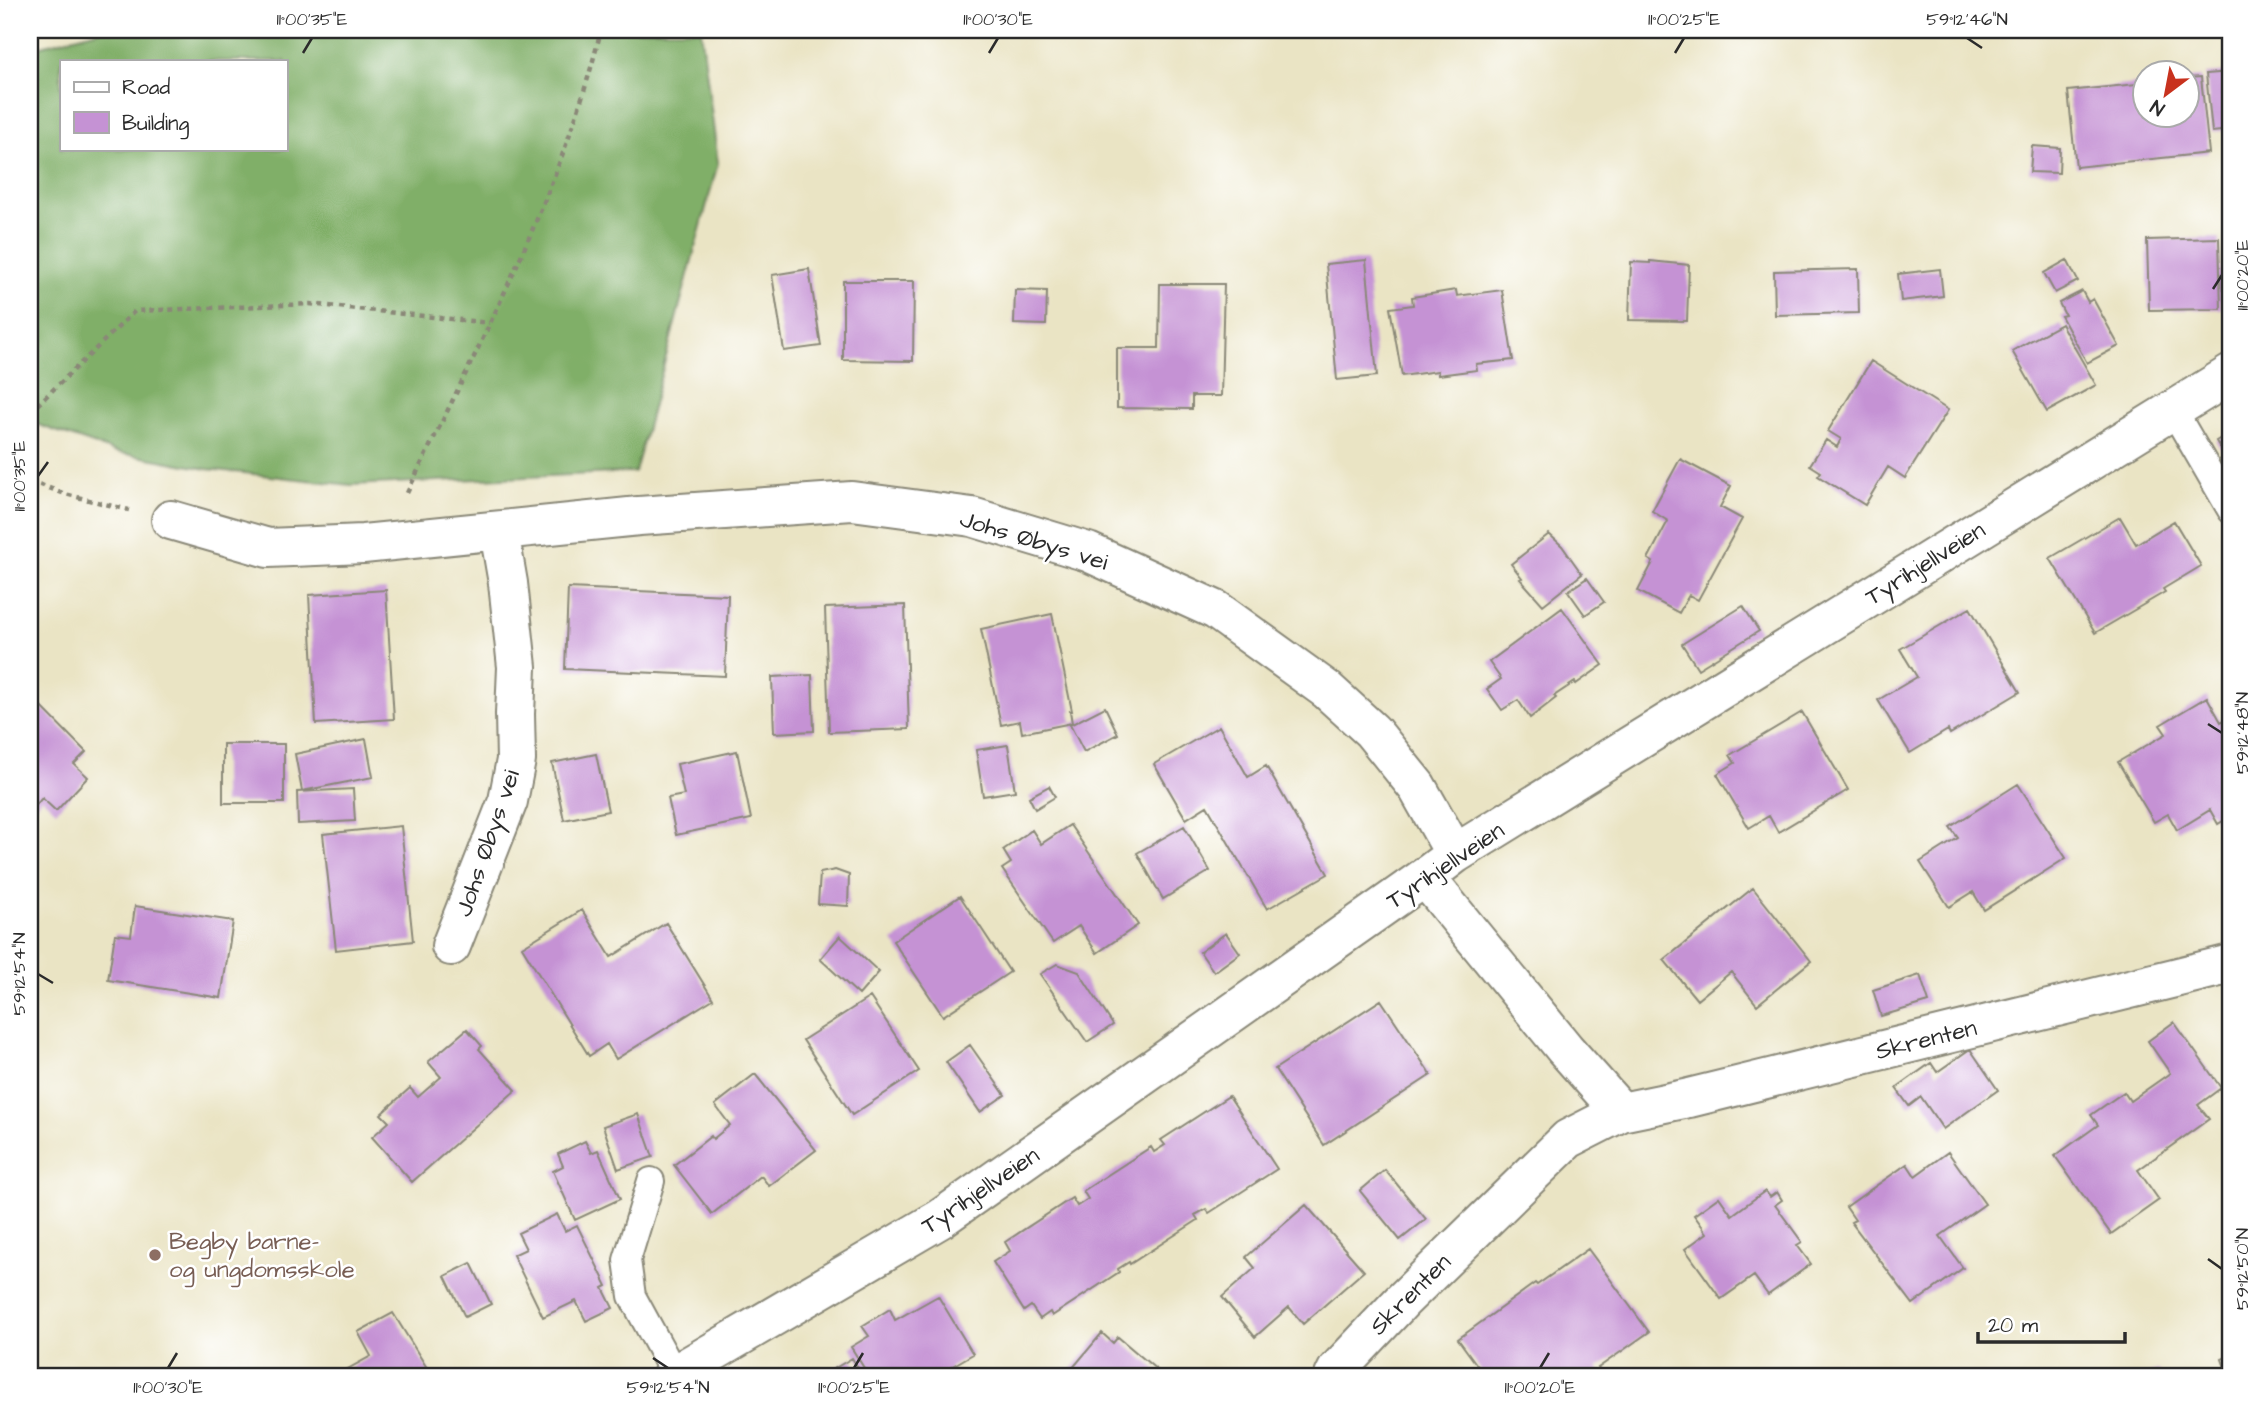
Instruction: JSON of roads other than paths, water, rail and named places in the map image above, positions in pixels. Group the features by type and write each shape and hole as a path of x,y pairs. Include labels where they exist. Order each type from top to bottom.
{"street":[{"name":"Tyrihjellveien","path":"674,1375 940,1219 1455,854 2231,374"},
{"name":"Johs Øbys vei","path":"171,520 268,548 384,541 639,516 852,501 972,517 1087,552 1216,610 1328,690 1372,731 1416,787 1455,854"},
{"name":"Johs Øbys vei","path":"451,946 508,801 516,760 514,714 517,667 499,531"},
{"path":"1425,877 1565,1049 1621,1112"},
{"name":"Skrenten","path":"1334,1376 1402,1301 1568,1139 1621,1112 1703,1095 2231,964"}],"lane":[{"path":"2174,410 2231,510"},
{"path":"652,1181 627,1260 632,1296 674,1375"}],"place":[{"name":"Begby barne- og ungdomsskole","path":"155,1255"}]}
